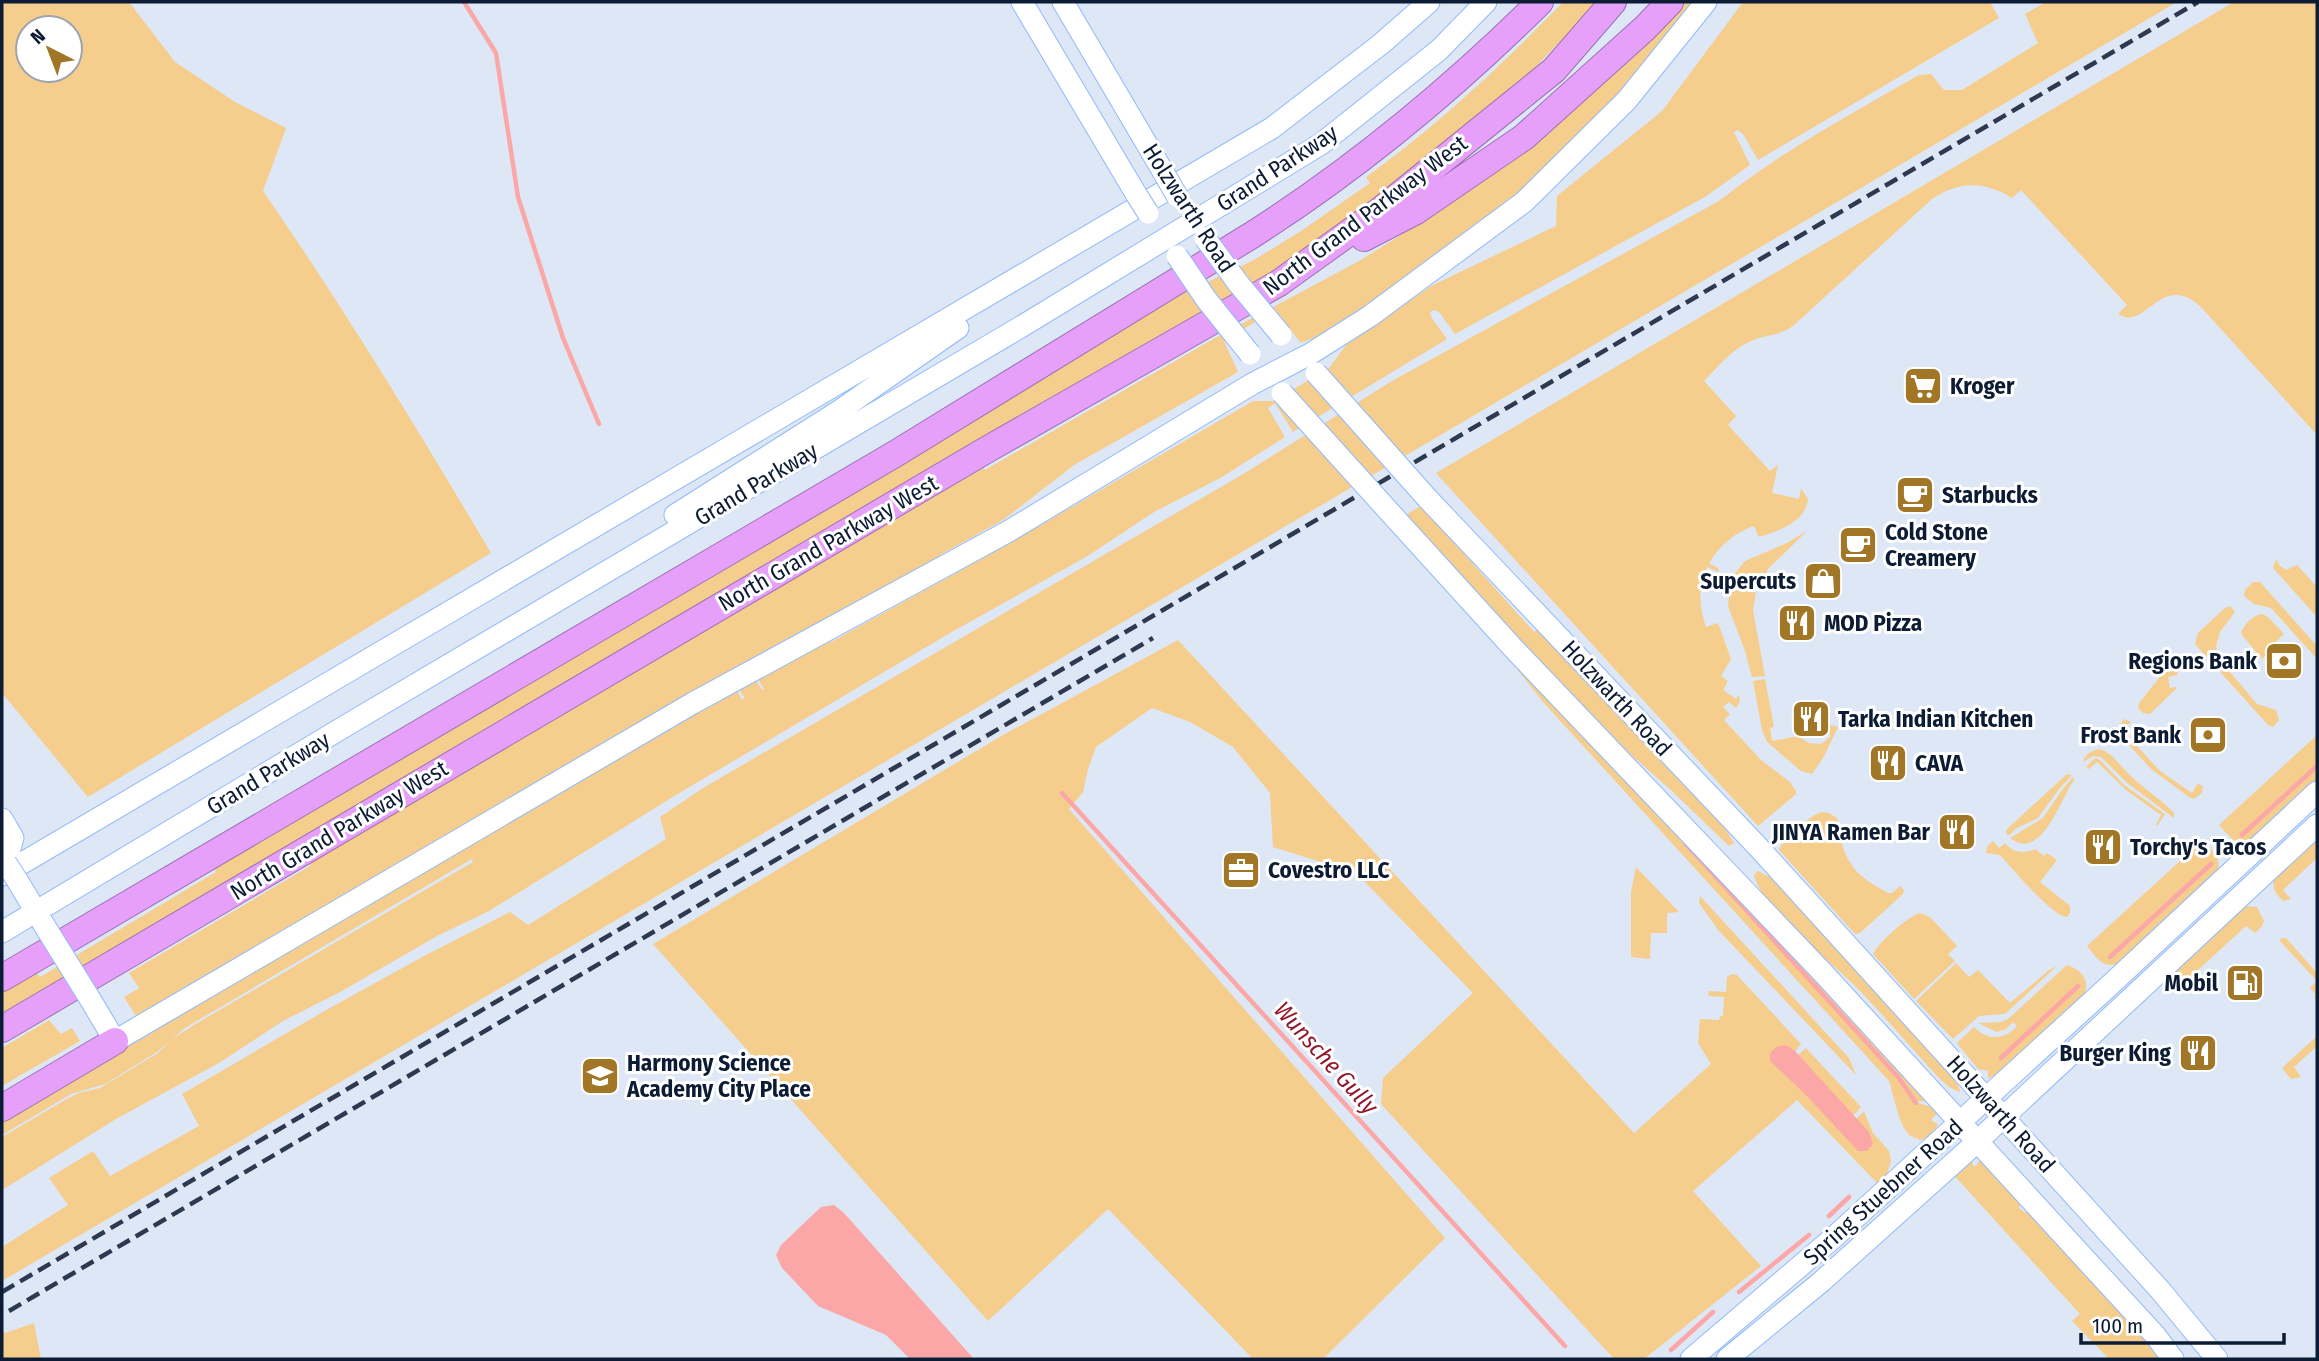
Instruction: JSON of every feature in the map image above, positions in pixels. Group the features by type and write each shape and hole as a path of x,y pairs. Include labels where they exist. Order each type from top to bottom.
{"highway":[{"name":"North Grand Parkway West","path":"2,978 895,454 1252,235 1304,202 1415,117 1489,52 1540,2"},
{"name":"North Grand Parkway West","path":"2,1029 976,456 1279,283 1382,209 1554,70 1613,2"},
{"path":"1279,283 1416,211 1524,137 1645,28 1670,2"},
{"path":"2,1108 115,1041"}],"main road":[{"name":"Holzwarth Road","path":"1022,2 1148,213 1206,299 1282,393 1514,649 1816,965 2155,1335 2173,1359"},
{"name":"Holzwarth Road","path":"1063,2 1177,196 1238,283 1281,335 1427,498 1759,848 2160,1290 2217,1359"},
{"path":"7,867 1272,128 1381,44 1430,2"},
{"name":"Grand Parkway","path":"2,932 38,916 352,722 1024,325 1200,229 1321,144 1440,50 1486,2"},
{"path":"2,819 13,838 7,867 115,1041 693,703 1009,531 1268,375 1309,365 1524,202 1627,100 1706,2"},
{"path":"352,722 839,411 1093,234"},
{"name":"Spring Stuebner Road","path":"1690,1359 1805,1263 1960,1123 2317,792"},
{"name":"Spring Stuebner Road","path":"1727,1359 1821,1282 1977,1141 2317,825"}],"shaded area":[{"path":"2,2 129,2 175,62 235,102 286,128 263,191 380,370 491,553 88,797 2,693"},
{"path":"1563,2 1598,2 1521,82 1433,159 1264,278 2,1017 2,988 34,970 40,977 216,872 213,866 1180,295 1254,260 1301,231 1370,183 1366,177 1419,137 1469,94"},
{"path":"1685,2 1697,2 1622,91 1546,168 1498,210 1366,307 1314,338 1300,342 1275,310 1224,341 1238,372 1074,465 1003,520 940,555 941,559 294,926 293,924 136,1016 124,997 139,988 129,973 310,866 309,863 983,468 985,470 1217,337 1359,261 1438,212 1595,87"},
{"path":"1743,2 1990,2 1999,18 1758,160 1743,134 1738,130 1734,132 1750,165 1705,197 1455,334 1439,312 1430,312 1447,339 1293,432 1275,403 1268,408 1285,437 1222,477 1154,512 1086,557 950,633 676,795 489,911 437,936 342,991 283,1021 219,1063 116,1119 2,1190 2,1137 79,1093 100,1088 158,1053 171,1040 157,1052 105,1084 71,1094 2,1135 2,1119 735,690 742,700 745,698 740,691 741,686 752,680 764,689 759,676 828,639 831,642 1010,543 1253,401 1274,401 1330,367 1346,345 1431,286 1556,226 1557,196 1662,111","holes":["472,859 473,862 171,1040 185,1028"]},
{"path":"2046,2 2177,2 2,1281 2,1247 68,1205 49,1178 93,1151 110,1176 199,1126 182,1094 328,1009 510,912 528,925 666,839 660,817 703,788 1245,473 1392,381 1719,201 1792,150 1919,75 1931,74 1944,90 1962,90 2038,43 2025,14"},
{"path":"2234,2 2317,2 2317,435 2200,306 2186,297 2174,295 2164,298 2137,315 2128,317 2118,314 2127,305 2021,190 2012,198 1991,188 1962,186 1932,199 1793,326 1744,344 1704,381 1736,416 1728,425 1770,471 1778,465 1772,493 1799,499 1801,488 1808,499 1802,514 1790,524 1759,537 1754,526 1728,540 1709,563 1719,569 1718,572 1707,567 1706,570 1716,575 1715,578 1704,575 1701,588 1701,608 1706,627 1718,623 1731,659 1721,676 1728,681 1723,690 1736,699 1739,695 1740,701 1736,708 1729,702 1723,707 1730,714 1724,720 1761,760 1790,782 1796,791 1796,794 1758,826 1436,473"},
{"path":"1421,506 1534,632 1537,630 1710,809 1734,843 1729,846 1615,741 1525,647 1404,516"},
{"path":"1807,531 1769,568 1758,586 1732,577 1745,561"},
{"path":"2277,559 2279,565 2286,570 2297,565 2317,587 2317,617 2274,569"},
{"path":"2253,582 2260,582 2317,646 2317,659 2271,608 2254,604 2244,596 2245,590"},
{"path":"1730,584 1756,593 1753,610 1765,676 1752,677 1728,606"},
{"path":"2230,606 2235,612 2220,632 2216,646 2219,659 2257,704 2276,710 2279,720 2273,727 2268,725 2195,644 2198,633"},
{"path":"2262,614 2284,634 2262,659 2241,634 2249,621"},
{"path":"1178,640 1634,1133 1711,1064 1698,1043 1700,1019 1719,1020 1720,1016 1723,1016 1724,997 1709,996 1708,991 1726,992 1727,977 1732,974 1737,975 1801,1044 1794,1053 1797,1056 1806,1048 1861,1107 1852,1117 1856,1119 1864,1111 1873,1133 1889,1151 1891,1161 1886,1178 1879,1185 1797,1100 1693,1191 1761,1266 1644,1359 1614,1359 1381,1104 1383,1078 1473,993 1356,873 1273,847 1270,793 1233,747 1190,722 1152,708 1096,747 1083,792 1069,809 1445,1238 1323,1359 1253,1359 1108,1209 988,1321 653,944 1003,735"},
{"path":"1502,650 1931,1102 1918,1103 1935,1108 1937,1114 1932,1121 1938,1124 1934,1134 1921,1140 1910,1136 1899,1117 1889,1081 1543,702"},
{"path":"2179,658 2187,660 2193,667 2178,667 2177,675 2168,677 2170,688 2177,688 2150,714 2143,713 2138,708 2139,703 2171,663"},
{"path":"1765,679 1774,727 1770,728 1772,741 1799,736 1808,743 1821,744 1830,737 1830,725 1838,727 1812,774 1801,771 1767,742 1762,730 1753,681"},
{"path":"2124,719 2131,722 2122,730 2160,771 2192,793 2198,783 2203,787 2202,793 2194,799 2189,797 2151,769 2119,734"},
{"path":"2317,735 2317,782 2254,840 2242,843 2230,837 2219,825"},
{"path":"2098,749 2109,754 2168,807 2174,813 2174,818 2126,782 2101,757 2093,756 2083,762 2088,754"},
{"path":"2095,758 2124,785 2165,814 2157,826 2161,815 2126,790 2097,762 2089,769 2086,767"},
{"path":"2067,774 2072,775 2038,818 2017,828 2008,836 2007,829"},
{"path":"2073,777 2074,780 2056,813 2040,835 2031,842 2021,843 2010,838 2043,818"},
{"path":"1821,812 1829,813 1838,819 1844,851 1858,873 1888,893 1900,886 1904,890 1903,894 1860,933 1855,934 1779,850 1797,828"},
{"path":"2317,835 2317,858 2283,890 2291,899 2284,901 2274,888 2276,873"},
{"path":"2203,840 2217,859 2217,872 2123,961 2111,965 2098,960 2087,946"},
{"path":"1993,841 1999,848 2005,843 2019,852 2035,849 2044,856 2047,853 2057,860 2040,882 2070,906 2067,917 2060,915 2042,900 2000,855 1986,853 1987,847"},
{"path":"1636,867 1679,912 1667,913 1667,933 1651,933 1650,959 1631,957 1631,892"},
{"path":"1758,871 1772,878 1956,1080 1959,1092 1936,1075 1852,983 1782,918 1760,889 1754,875"},
{"path":"1700,896 1849,1058 1856,1075 1719,931 1699,903"},
{"path":"2242,906 2257,907 2264,921 2262,926 2255,933 2246,926 2197,971 2203,980 2190,992 2171,971"},
{"path":"1920,913 1930,917 1957,946 1948,954 1955,961 1914,999 1873,954 1894,930"},
{"path":"2281,938 2286,938 2317,973 2317,981 2280,941"},
{"path":"1956,963 1969,977 1978,970 2010,1003 2057,966 2005,1014 1979,1016 1953,1039 1916,1001"},
{"path":"2067,965 2078,970 2084,978 2086,988 2082,999 1995,1076 1988,1078 1988,1071 1978,1069 1957,1043 1974,1027 1990,1037 2002,1036 2012,1031 2017,1026 2013,1022 2006,1029 1997,1032 1978,1023 2008,1019"},
{"path":"2317,981 2317,1000 2310,988"},
{"path":"49,1020 61,1034 72,1028 80,1041 2,1086 2,1048"},
{"path":"2317,1036 2317,1046 2294,1067 2301,1077 2291,1079 2282,1068"},
{"path":"1786,1045 1795,1051 1869,1132 1873,1144 1867,1151 1858,1151 1770,1061 1770,1053 1776,1047"},
{"path":"1972,1160 1973,1166 1979,1161 1985,1163 2021,1203 2019,1208 2024,1212 2032,1212 2163,1359 2109,1359 2072,1321 2080,1314 1951,1172"},
{"path":"834,1205 974,1359 910,1359 886,1335 818,1306 782,1268 776,1255 781,1245 821,1207"},
{"path":"34,1323 41,1359 2,1359 2,1330 5,1333"}],"waterway":[{"path":"464,2 496,53 518,197 563,338 599,424"},
{"path":"2242,835 2317,766"},
{"name":"Wunsche Gully","path":"1062,793 1565,1346"},
{"path":"1686,844 1899,1078 1916,1103"},
{"path":"2110,957 2211,864"},
{"path":"2001,1058 2078,986"},
{"path":"1829,1216 1849,1197"},
{"path":"1739,1292 1809,1235"},
{"path":"1671,1350 1713,1312"}],"railway":[{"path":"2,1292 2198,2"},
{"path":"9,1311 1153,638"}],"place":[{"name":"Kroger","path":"1923,386"},
{"name":"Starbucks","path":"1915,495"},
{"name":"Cold Stone Creamery","path":"1858,545"},
{"name":"Supercuts","path":"1823,581"},
{"name":"MOD Pizza","path":"1797,623"},
{"name":"Regions Bank","path":"2284,661"},
{"name":"Tarka Indian Kitchen","path":"1811,719"},
{"name":"Frost Bank","path":"2208,735"},
{"name":"CAVA","path":"1888,763"},
{"name":"JINYA Ramen Bar","path":"1957,832"},
{"name":"Torchy's Tacos","path":"2103,847"},
{"name":"Covestro LLC","path":"1241,870"},
{"name":"Mobil","path":"2245,983"},
{"name":"Burger King","path":"2198,1053"},
{"name":"Harmony Science Academy City Place","path":"600,1076"}]}
